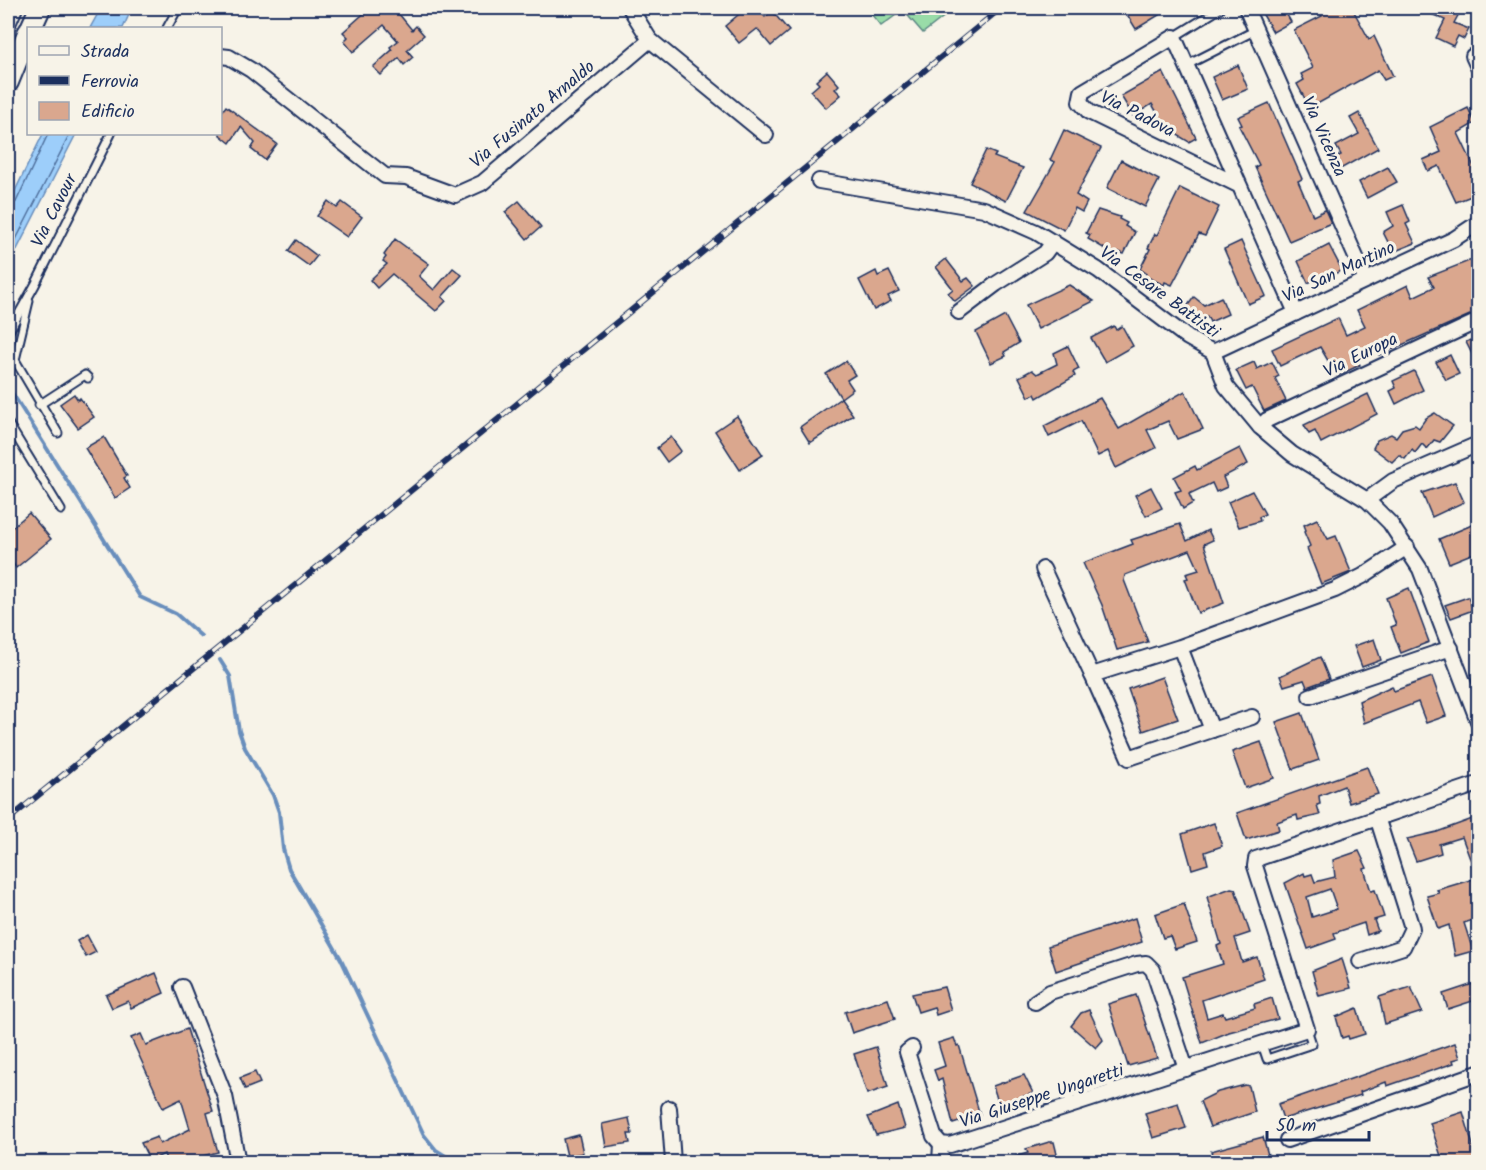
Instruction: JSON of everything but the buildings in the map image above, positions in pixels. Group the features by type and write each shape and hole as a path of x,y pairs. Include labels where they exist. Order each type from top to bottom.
{"main road":[{"path":"31,27 40,8"},
{"path":"8,82 14,51 27,34"}],"street":[{"path":"8,24 15,8"},
{"path":"630,8 650,40 766,135"},
{"name":"Via Vicenza","path":"1246,8 1366,280"},
{"path":"1174,37 1296,313"},
{"name":"Via Padova","path":"1174,37 1082,92 1080,102 1089,112 1240,186"},
{"name":"Via Fusinato Arnaldo","path":"222,56 229,57 251,70 385,176 406,177 455,195 482,183 650,40"},
{"name":"Via Cesare Battisti","path":"819,181 984,209 1053,242 1098,270 1188,338 1213,352 1226,386 1260,427 1292,454 1367,500 1390,523 1407,546 1420,569 1479,721"},
{"name":"Via San Martino","path":"1213,352 1454,239 1479,223"},
{"path":"959,312 996,284 1045,253 1053,242"},
{"name":"Via Europa","path":"1260,427 1266,420 1479,321"},
{"path":"1367,500 1393,481 1479,444"},
{"path":"1092,675 1335,590 1363,576 1407,546"},
{"path":"1043,569 1129,758 1252,717"},
{"path":"1180,646 1212,730"},
{"path":"1310,696 1451,648"},
{"name":"Via Giuseppe Ungaretti","path":"912,1048 907,1052 934,1136 941,1144 950,1145 1307,1029 1255,866 1256,859 1479,784"},
{"path":"1360,961 1403,947 1412,928 1377,817"},
{"path":"1035,1002 1050,992 1146,963 1153,970 1186,1069"},
{"path":"182,987 225,1096 238,1162"},
{"path":"1287,1140 1479,1073"},
{"path":"669,1108 673,1162"},
{"path":"940,1162 941,1144"}],"lane":[{"path":"168,27 178,8"},
{"path":"1174,37 1221,8"},
{"path":"1187,65 1256,30"},
{"name":"Via Cavour","path":"8,333 110,135"},
{"path":"8,370 15,360 29,295"},
{"path":"15,360 39,405 58,433"},
{"path":"39,405 74,381 85,375 88,378"},
{"path":"8,423 61,510"}],"green space":[{"path":"880,8 955,8 923,33 903,10 881,26 871,14"}],"water":[{"path":"101,8 132,8 123,27 91,27"},
{"path":"43,135 75,135 8,267 8,205"}],"waterway":[{"path":"9,388 140,597 176,614 201,636"},
{"path":"220,660 230,676 239,731 245,748 273,795 279,812 283,849 289,869 341,959 424,1135 436,1150 455,1162"}],"railway":[{"path":"8,820 1001,8"}]}
